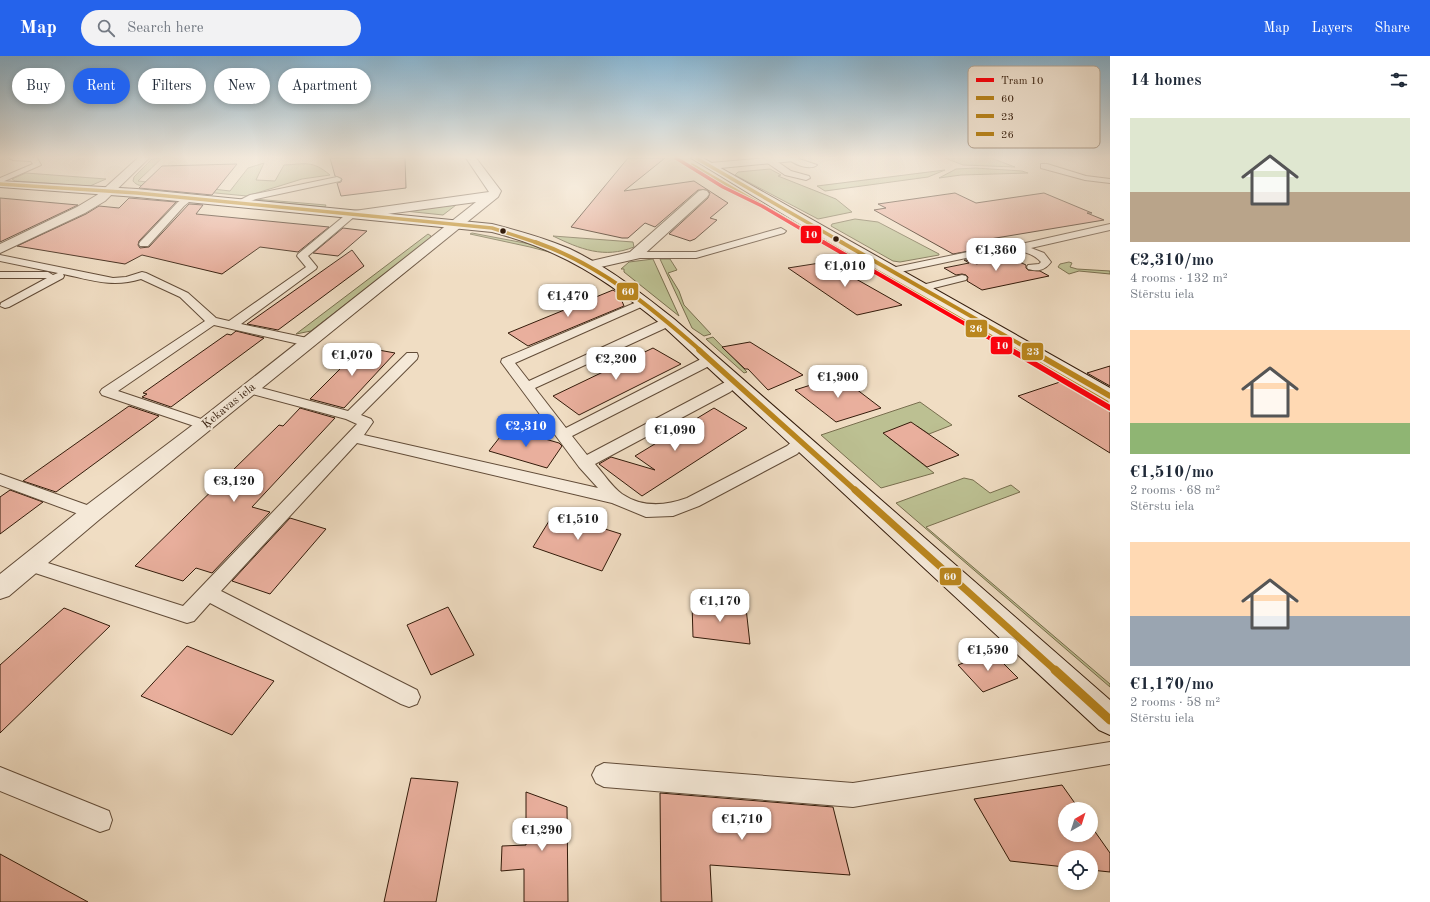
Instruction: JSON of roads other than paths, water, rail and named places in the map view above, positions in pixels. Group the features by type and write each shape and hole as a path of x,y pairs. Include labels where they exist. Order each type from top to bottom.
{"street":[{"path":"0,249 81,210 100,197"},
{"path":"184,197 492,228 533,239 567,252 592,265 620,284 668,322 1110,720"},
{"path":"355,214 485,197"},
{"name":"Ķekavas iela","path":"0,589 92,513 205,425 488,197"},
{"path":"592,265 635,255 699,197"},
{"path":"764,197 1110,396"}],"lane":[{"path":"238,203 252,197"},
{"path":"144,244 181,204 190,198"},
{"path":"232,325 312,267 302,256 355,214"},
{"path":"891,271 968,255 1021,247 1110,227"},
{"path":"635,255 696,255 781,230"},
{"path":"1021,247 1040,255 1046,262 1042,267 1032,267"},
{"path":"968,255 978,261"},
{"path":"0,258 113,281 127,280 142,275 184,295 212,321 308,342"},
{"path":"0,275 70,276 95,281"},
{"path":"0,285 19,275"},
{"path":"5,306 61,276"},
{"path":"922,288 962,278"},
{"path":"616,498 585,463 507,362 644,302"},
{"path":"205,425 107,392 212,321"},
{"path":"527,387 668,322"},
{"path":"351,416 412,356"},
{"path":"563,435 710,360"},
{"path":"585,463 725,390 736,382"},
{"path":"29,564 187,616 354,437 366,422 351,416 250,389"},
{"path":"354,437 616,498 646,511 672,510 699,499 792,450 801,442"},
{"path":"0,479 92,513"},
{"path":"208,593 409,697"},
{"path":"604,775 853,795 1110,753"},
{"path":"0,779 100,820"}],"tram line":[{"name":"10","path":"745,197 762,206 1110,408"}]}
